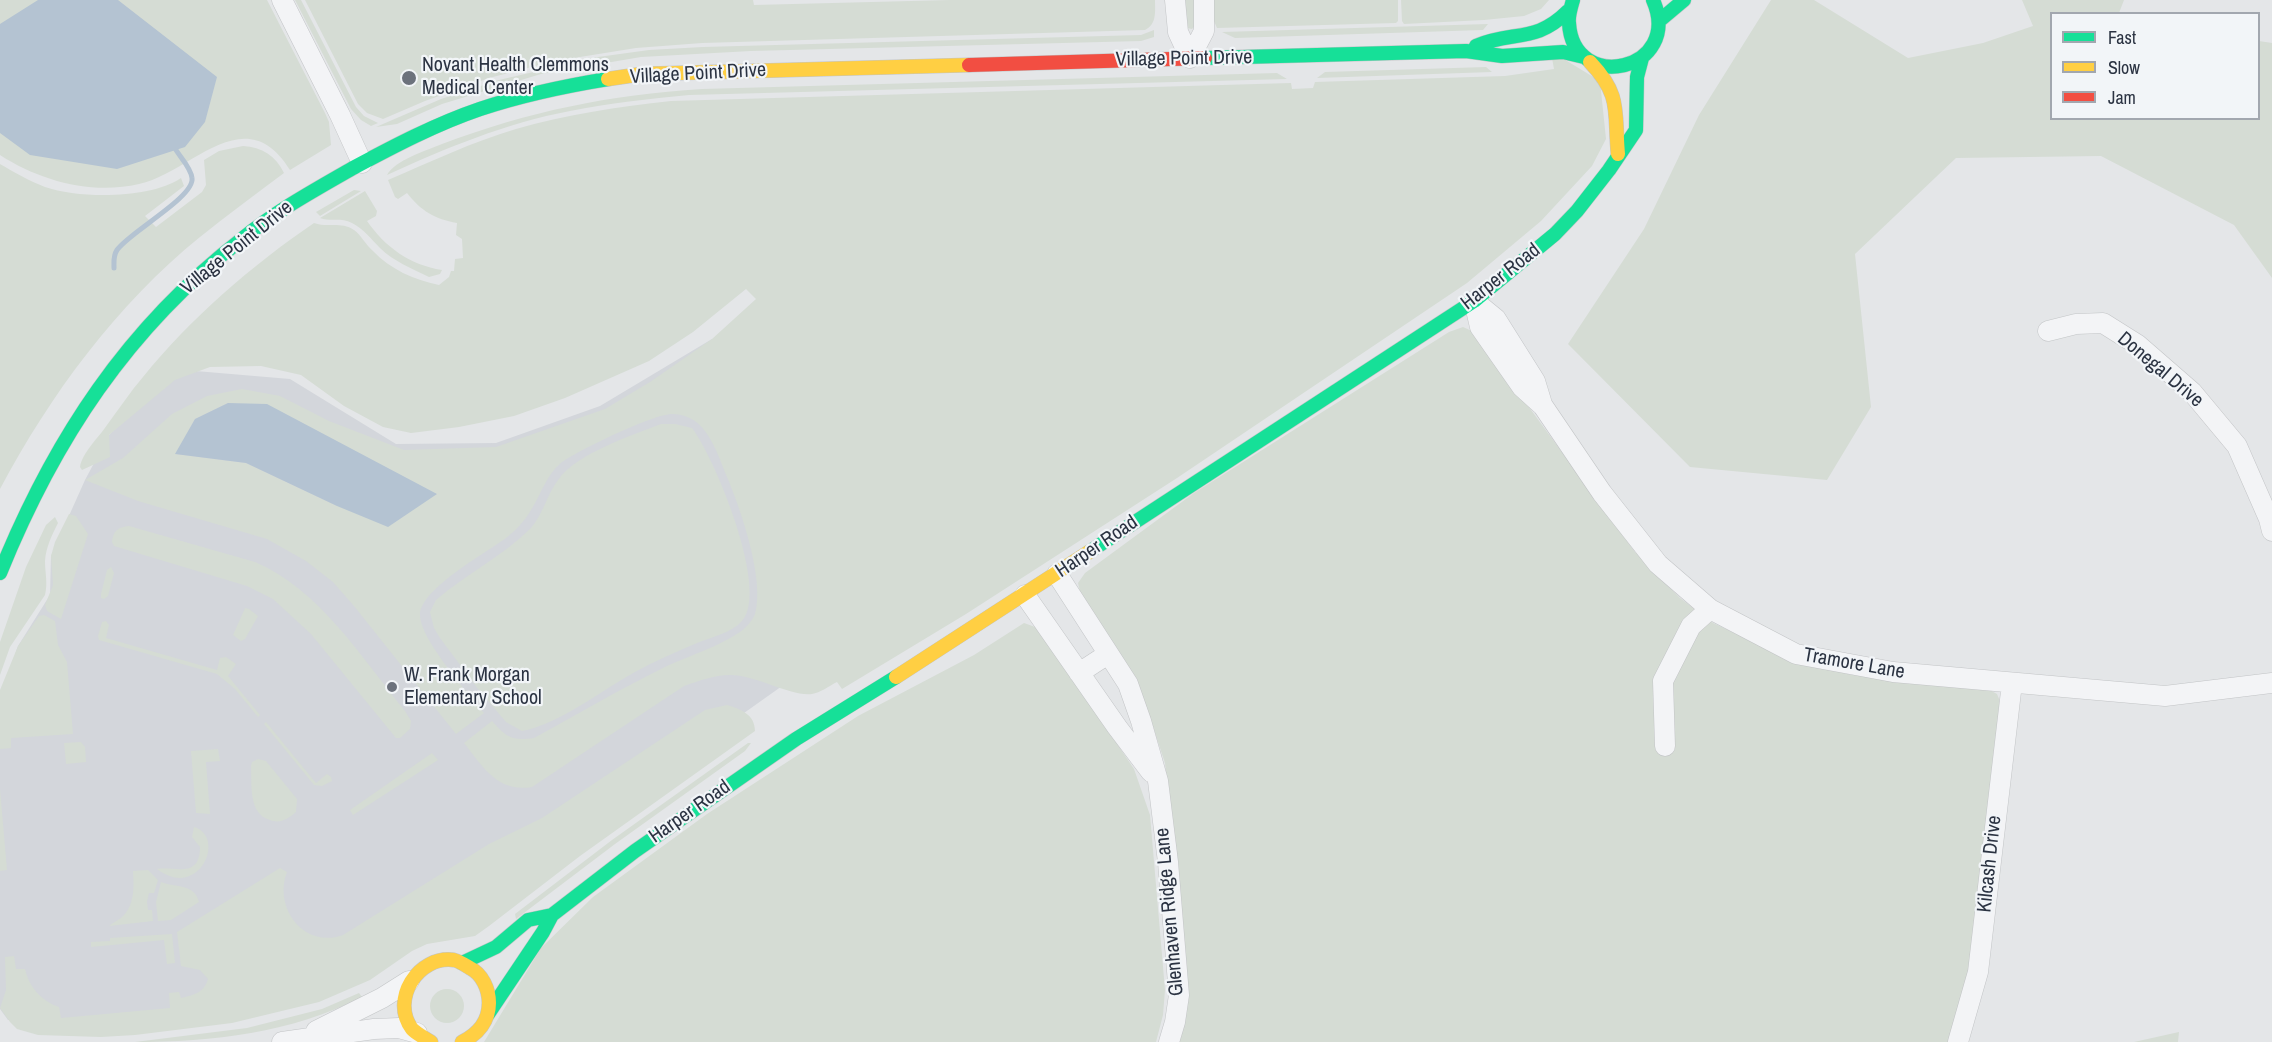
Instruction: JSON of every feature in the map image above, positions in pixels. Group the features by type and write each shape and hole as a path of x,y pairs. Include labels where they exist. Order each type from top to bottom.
{"main road":[{"path":"1642,58 1651,48 1657,35 1659,21 1653,0"},
{"path":"1659,21 1684,0"},
{"name":"Village Point Drive","path":"1466,51 1489,39 1540,31 1556,23 1571,6"},
{"path":"1571,6 1567,24 1569,37 1575,48 1606,77 1614,95 1618,154"},
{"name":"Village Point Drive","path":"0,573 34,493 62,440 105,378 171,301 241,240 302,196 410,136 480,109 562,86 642,74 1466,51 1502,56 1563,52 1600,66 1622,67 1642,58"},
{"name":"Harper Road","path":"475,1037 552,915 635,851 759,764 1025,595 1474,301 1555,234 1599,185 1635,130 1637,77 1642,58"},
{"name":"Harper Road","path":"462,963 496,947 528,920 552,915"},
{"path":"424,1039 405,1014 404,1003 409,981 426,964 450,960 472,969 484,983 489,1001 488,1014"},
{"path":"462,1042 475,1037"}],"street":[{"path":"282,0 362,163"},
{"path":"1175,0 1178,32 1190,58"},
{"path":"1190,58 1204,31 1204,0"},
{"name":"Tramore Lane","path":"1474,301 1480,327 1522,387 1543,406 1602,493 1658,564 1710,609 1796,654 1893,672 2165,696 2272,683"},
{"name":"Donegal Drive","path":"2048,331 2076,324 2103,323 2138,345 2192,392 2237,446 2272,531"},
{"name":"Glenhaven Ridge Lane","path":"1057,574 1128,684 1142,721 1158,781 1168,862 1179,995 1169,1042"},
{"name":"Glenhaven Ridge Lane","path":"1025,595 1158,781"},
{"path":"1665,746 1663,681 1691,626 1710,609"},
{"path":"1079,673 1108,654"},
{"name":"Kilcash Drive","path":"1958,1042 1978,972 2012,683"},
{"path":"291,1040 382,998 409,981"},
{"path":"291,1040 399,1028 424,1039"}],"shaded area":[{"path":"0,0 267,0 329,122 331,145 290,170 273,149 255,140 236,139 217,145 159,177 121,187 85,187 49,179 32,172 0,155"},
{"path":"295,0 301,0 356,107 364,116 378,123 371,126 361,120 351,109"},
{"name":"Novant Health Clemmons Medical Center","path":"305,0 753,0 754,5 950,0 1155,0 1155,9 1152,24 1145,30 702,43 636,48 555,61 489,78 383,119 367,113 358,104"},
{"path":"1185,0 1196,0 1196,25 1192,29 1187,28"},
{"path":"1212,0 1398,0 1398,21 1396,23 1217,28 1213,19"},
{"path":"1401,0 1549,0 1541,9 1524,16 1404,24"},
{"path":"1771,0 1814,0 1908,58 1983,43 2033,26 2022,0 2124,0 2119,12 2050,12 2050,120 2260,120 2260,41 2272,43 2272,278 2234,225 2101,156 1956,158 1855,254 1871,407 1827,480 1690,467 1568,344 1644,229 1699,115"},
{"path":"1488,24 1483,30 1235,38 1222,32"},
{"path":"1154,30 1154,37 1141,41 751,51 641,57 541,74 442,104 397,124 376,127 441,99 499,80 598,57 649,50 1141,35"},
{"path":"1552,58 1562,58 1600,81 1606,139 1592,166 1541,221 1467,283 1177,478 966,614 842,689 837,682 818,692 804,694 740,676 724,675 701,680 684,686 532,787 520,788 501,782 485,769 464,743 492,721 510,737 534,738 650,674 732,637 751,622 755,614 757,583 745,526 714,446 709,436 694,421 685,416 664,415 619,432 565,460 549,477 529,514 516,529 455,572 431,594 423,605 420,615 422,625 446,666 484,713 456,734 354,606 333,582 306,561 267,539 138,501 85,480 123,458 172,414 207,396 242,389 280,396 329,421 404,450 496,447 605,409 650,382 712,339 756,299 746,289 693,332 649,361 565,398 514,416 459,427 411,433 383,427 344,406 301,375 261,366 210,367 175,380 109,435 110,457 82,470 80,467 87,451 134,389 181,334 245,275 314,223 349,227 357,232 370,249 395,268 412,277 439,285 449,277 451,271 454,271 455,259 463,258 462,239 456,235 457,223 429,213 407,193 398,199 388,180 483,140 516,129 554,119 671,101 1291,83 1292,89 1313,88 1315,82 1505,76 1554,69","holes":["228,403 337,506 246,463 176,454 195,419"]},
{"path":"1486,67 1492,72 1317,78 1325,72"},
{"path":"1277,73 1287,79 689,95 614,103 546,116 500,129 387,175 396,165 412,156 475,132 570,106 635,95 702,89"},
{"path":"243,146 256,148 273,157 284,173 210,229 170,263 113,321 63,386 0,489 0,164 45,187 77,194 134,193 168,185 181,178 184,186 145,216 156,227 202,192 206,185 204,160 219,151"},
{"path":"354,190 361,191 320,216 316,212"},
{"path":"365,191 377,211 376,216 367,221 382,239 409,259 430,268 442,270 440,274 429,277 397,261 352,223 320,218"},
{"path":"1463,327 1474,332 1635,552 1680,598 1713,623 1788,658 1815,666 1852,675 1986,688 1997,694 2002,706 1974,962 1953,1042 1179,1042 1185,1020 1187,988 1165,763 1141,691 1081,596 1078,583 1085,573 1194,493 1449,332"},
{"name":"W. Frank Morgan Elementary School","path":"712,339 799,674 465,911 312,982 142,1017 8,1020 0,1009 0,699 18,646 50,595 51,556 85,480 109,435 172,369 290,379 396,444 496,443 600,406"},
{"path":"661,424 692,428 725,494 745,555 749,582 749,605 742,621 727,632 689,646 643,668 551,722 522,731 506,722 478,689 440,638 434,628 430,612 436,600 509,547 531,528 554,486 567,470 605,446"},
{"path":"69,514 76,516 88,534 61,619 47,611 45,605 53,585 51,556 55,542"},
{"path":"55,517 58,523 45,561 45,595 10,647 0,675 0,642 26,567 46,525"},
{"path":"129,526 255,562 278,574 299,589 319,607 356,648 405,711 411,721 410,729 400,738 396,738 311,634 273,599 247,586 114,546 112,542 115,532 122,527"},
{"path":"111,567 114,573 108,596 104,599 101,598 101,594 107,570"},
{"path":"245,608 258,616 245,639 241,641 233,635"},
{"path":"44,615 55,621 58,645 67,662 73,734 11,738 11,748 0,749 0,690 18,646 39,616"},
{"path":"106,621 109,625 106,638 217,670 220,658 226,657 236,664 228,676 260,715 258,717 235,689 217,674 99,640 102,622"},
{"path":"1024,623 1035,627 1044,635 1134,769 1150,815 1165,990 1163,1015 1156,1042 484,1042 541,948 593,897 707,814 858,716 974,655"},
{"path":"727,705 750,716 755,731 580,856 489,926 475,936 427,944 412,951 370,980 319,1002 232,1023 101,1037 38,1035 17,1029 0,1008 6,990 5,957 14,956 16,969 25,969 29,982 37,992 47,1001 59,1007 61,1018 170,1008 169,993 179,992 181,998 194,994 204,987 208,979 200,970 181,966 177,932 280,868 287,872 284,899 295,922 304,931 316,936 329,938 343,935 489,844 542,818 705,710"},
{"path":"266,722 316,783 327,774 332,781 322,786 314,785 264,724"},
{"path":"81,742 85,747 86,762 66,764 64,743"},
{"path":"751,743 745,751 615,844 516,919 515,914 612,840"},
{"path":"218,749 220,761 206,762 210,814 196,813 191,751"},
{"path":"432,753 438,760 353,815 350,810"},
{"path":"258,759 266,761 297,799 296,812 284,820 274,821 263,817 255,805 251,766 252,762"},
{"path":"0,789 7,870 0,871"},
{"path":"194,827 204,833 208,842 208,853 204,864 196,872 185,877 172,877 157,869 185,869 196,864 200,847 192,837"},
{"path":"148,870 158,880 154,893 149,893 147,902 148,910 152,910 153,921 109,926 121,918 129,908 133,890 133,871"},
{"path":"161,882 189,889 197,896 199,902 171,920 158,921 156,902"},
{"path":"172,934 175,963 167,964 164,940 91,947 91,942 110,941 110,938"},
{"path":"447,989 459,994 464,1006 459,1018 447,1023 435,1018 430,1006 435,994"},
{"path":"359,993 362,997 335,1009 280,1027 193,1040 135,1042 247,1028 322,1009"},
{"path":"2179,1032 2178,1042 2134,1042"}],"water":[{"path":"38,0 118,0 217,77 205,122 185,147 117,169 30,155 0,133 0,24"},
{"path":"228,403 267,404 437,494 388,527 337,506 246,463 175,454 195,419"}],"waterway":[{"path":"114,268 117,250 172,205 190,186 192,178 190,171 176,150"}],"traffic: fast":[{"path":"1573,0 1569,23 1575,46 1588,60 1606,66 1624,65 1641,57 1654,44 1658,24 1653,0"},
{"path":"1659,21 1684,0"},
{"path":"1476,46 1545,28 1568,11"},
{"path":"1205,58 1466,51 1502,56 1563,52 1584,57"},
{"path":"1089,552 1474,301 1555,234 1577,211 1609,170 1636,130 1637,77 1642,58"},
{"path":"0,573 44,477 98,390 163,310 201,273 242,239 268,219 310,193 431,128 512,99 608,79"},
{"path":"462,963 496,947 528,920 552,915 635,851 796,739 896,677"},
{"path":"488,1014 552,915"}],"traffic: slow":[{"path":"1590,62 1612,95 1616,115 1618,154"},
{"path":"608,79 642,74 969,65"},
{"path":"896,677 1089,552"},
{"path":"431,1042 412,1029 406,1018 404,1005 406,993 419,972 441,960 454,960 478,974 486,987 489,998 485,1021 478,1031 462,1042"}],"traffic: jam":[{"path":"969,65 1205,58"}],"place":[{"name":"Novant Health Clemmons Medical Center","path":"409,78"},
{"name":"W. Frank Morgan Elementary School","path":"392,687"}]}
